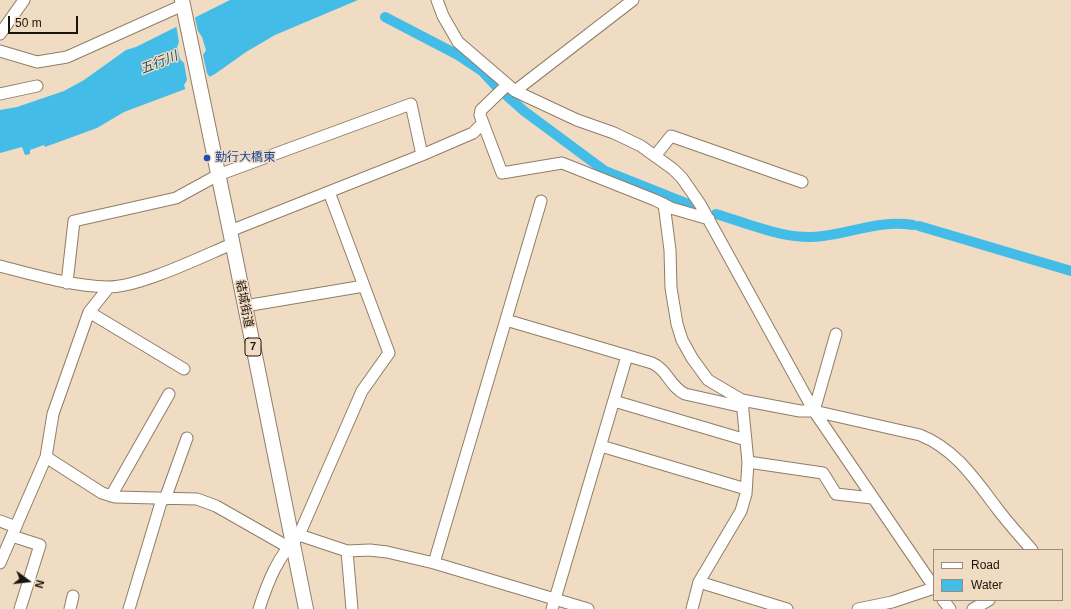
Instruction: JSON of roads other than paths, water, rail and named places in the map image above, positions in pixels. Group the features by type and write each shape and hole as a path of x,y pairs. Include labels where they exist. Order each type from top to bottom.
{"main road":[{"name":"結城街道","path":"183,5 306,609"}],"street":[{"path":"0,34 24,0"},
{"path":"437,0 443,16 458,42 511,88 577,120 614,133 641,146 682,178 700,204 814,411 933,587"},
{"path":"633,0 481,110 480,115 482,124 502,173 562,163 686,213 708,219"},
{"path":"0,51 37,62 67,57 183,5"},
{"path":"0,94 37,86"},
{"path":"67,283 74,221 128,207 176,198 218,175 411,104 422,155"},
{"path":"0,266 67,283 109,287 136,282 329,192 473,133 482,124"},
{"path":"655,156 671,136 802,182"},
{"path":"259,609 270,577 293,541 362,391 389,353 329,192"},
{"path":"434,563 541,201"},
{"path":"664,204 670,250 671,288 682,340 692,358 708,380 742,403 748,462 746,489 741,511 699,582 692,609"},
{"path":"245,306 364,286"},
{"path":"0,563 46,457 53,414 89,312 109,287"},
{"path":"89,312 184,369"},
{"path":"506,320 656,364 677,390 681,392 742,403 800,411 814,411 920,435 941,445 969,471 1031,549"},
{"path":"814,411 836,334"},
{"path":"553,604 627,356"},
{"path":"111,496 169,394"},
{"path":"614,401 746,440"},
{"path":"129,609 164,499 187,438"},
{"path":"601,446 746,489"},
{"path":"46,457 102,493 111,496 198,499 293,541 347,552 370,550 387,552 434,563 553,604 588,609"},
{"path":"748,462 823,473 836,494 872,498"},
{"path":"0,521 14,532 40,545 20,609"},
{"path":"347,552 352,609"},
{"path":"699,582 786,609"},
{"path":"858,609 892,605 933,588"},
{"path":"70,609 73,596"},
{"path":"944,601 950,609"},
{"path":"973,609 987,601"}],"water":[{"name":"五行川","path":"230,0 358,0 275,35 246,52 215,74 188,88 124,112 97,128 45,147 44,145 30,150 30,154 25,155 22,147 0,153 0,110 17,107 64,91 84,80 126,50 136,47"}],"waterway":[{"path":"385,17 458,55 482,71 497,87"},
{"path":"506,95 524,111 605,171 693,206"},
{"path":"716,214 768,231 809,237 823,236 879,225 913,225"},
{"path":"919,226 1071,271"}],"place":[{"name":"勤行大橋東","path":"207,158"}]}
